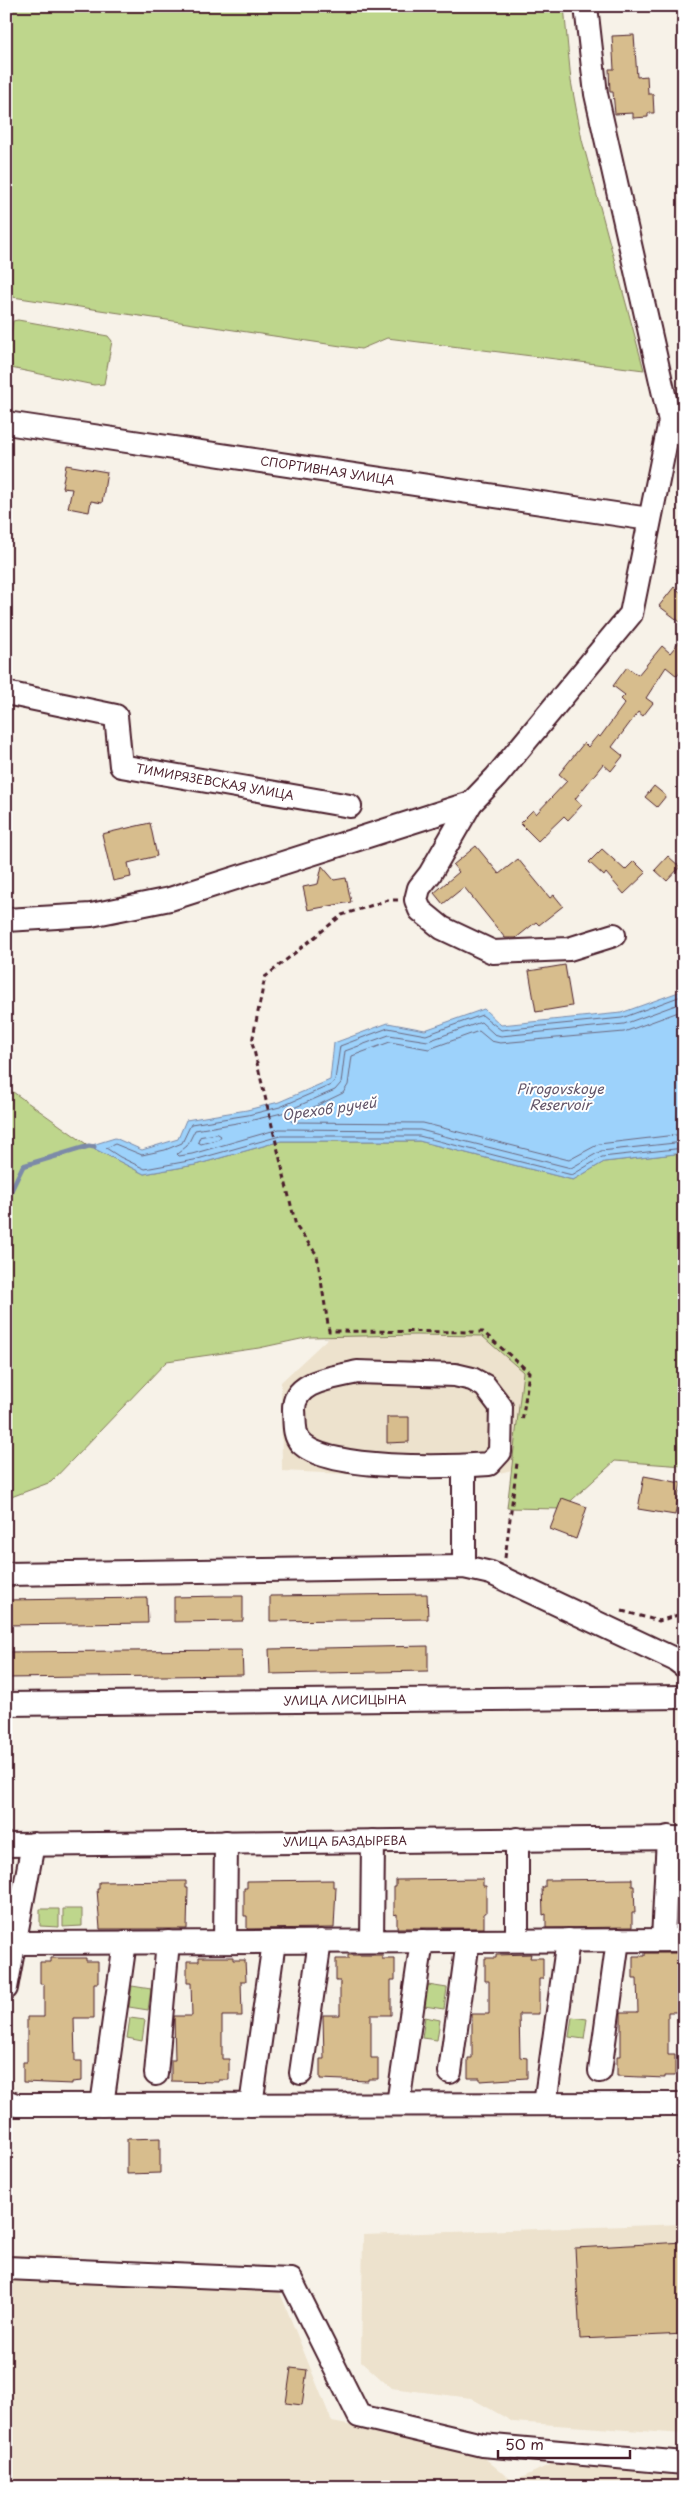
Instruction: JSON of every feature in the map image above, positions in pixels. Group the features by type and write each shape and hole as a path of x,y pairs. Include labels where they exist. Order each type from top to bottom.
{"street":[{"path":"586,6 596,94 677,424 649,519 641,574 631,614 496,777 471,803 430,874 419,888 416,900 420,910 442,928 493,952 569,949 614,935"},
{"name":"СПОРТИВНАЯ УЛИЦА","path":"6,424 649,519"},
{"name":"ТИМИРЯЗЕВСКАЯ УЛИЦА","path":"6,693 116,716 121,766 350,806"},
{"path":"6,920 91,915 170,899 471,803"},
{"path":"357,1372 455,1376 472,1379 485,1386 501,1407 500,1452 489,1464 464,1466 360,1464 311,1450 301,1444 296,1436 294,1402 308,1385 357,1372"},
{"path":"464,1466 464,1567"},
{"path":"6,1574 464,1567 491,1573 676,1660 684,1666"},
{"name":"УЛИЦА ЛИСИЦЫНА","path":"6,1704 684,1698"},
{"path":"15,1943 674,1940 676,1838"},
{"name":"УЛИЦА БАЗДЫРЕВА","path":"6,1844 676,1838"},
{"path":"517,1940 518,1839"},
{"path":"372,1941 373,1841"},
{"path":"225,1942 226,1842"},
{"path":"6,1988 33,1844"},
{"path":"545,2104 568,1940"},
{"path":"600,2071 618,1940"},
{"path":"301,2073 320,1941"},
{"path":"398,2104 422,1941"},
{"path":"450,2072 468,1941"},
{"path":"102,2105 124,1942"},
{"path":"156,2074 168,1942"},
{"path":"251,2105 274,1942"},
{"path":"6,2101 16,2105 684,2104"},
{"path":"6,2268 291,2280 359,2416 482,2445 684,2463"}],"path":[{"path":"416,900 388,900 342,915 265,977 252,1042 276,1150 296,1226 316,1255 328,1331 483,1332 529,1372 521,1430"},
{"path":"513,1562 504,1558 517,1460"},
{"path":"621,1611 659,1621 684,1613"}],"shaded area":[{"path":"482,1336 523,1372 512,1470 470,1480 282,1471 281,1382 329,1337"},
{"path":"684,2224 684,2434 513,2422 471,2398 391,2388 361,2361 363,2235"},
{"path":"6,2255 72,2255 72,2275 279,2290 332,2422 474,2449 513,2482 553,2463 684,2477 684,2487 6,2487"}],"green space":[{"path":"6,6 564,6 571,81 582,140 644,370 387,338 361,349 6,296"},
{"path":"18,320 108,336 112,341 104,384 94,385 6,367 13,321"},
{"path":"6,1087 89,1146 144,1174 195,1165 281,1141 419,1141 573,1180 604,1162 684,1153 684,1466 615,1461 562,1509 507,1508 523,1372 482,1336 310,1337 259,1348 167,1361 51,1482 6,1499"},
{"path":"40,1909 59,1909 59,1927 40,1926"},
{"path":"63,1909 82,1909 82,1926 63,1927"},
{"path":"428,1985 447,1988 444,2009 424,2006"},
{"path":"132,1986 151,1989 148,2010 129,2007"},
{"path":"425,2017 440,2020 437,2040 422,2038"},
{"path":"572,2017 587,2019 584,2039 569,2037"},
{"path":"130,2018 145,2020 142,2041 127,2038"}],"water":[{"name":"Pirogovskoye Reservoir","path":"684,990 684,1153 604,1162 573,1180 419,1141 281,1141 195,1165 144,1174 89,1146 115,1138 142,1150 178,1139 186,1120 247,1110 279,1102 330,1080 334,1043 388,1023 425,1030 484,1009 501,1025 621,1013"}],"building":[{"path":"634,35 637,77 647,76 648,94 653,94 654,113 648,113 648,117 633,118 633,113 615,114 613,92 610,92 609,69 614,69 612,36"},
{"path":"66,465 107,472 102,503 91,501 89,512 68,508 72,489 62,488"},
{"path":"674,587 684,595 684,625 659,606"},
{"path":"684,636 684,668 677,676 666,667 646,698 653,703 643,716 638,712 612,747 623,756 611,771 603,764 575,799 582,805 568,820 564,816 538,841 520,823 533,810 536,814 567,781 559,774 584,743 588,747 598,735 600,737 625,703 621,699 625,695 613,686 627,667 638,675 662,646 670,653"},
{"path":"654,786 666,796 657,807 645,797"},
{"path":"150,823 157,856 128,863 131,877 113,881 102,834"},
{"path":"476,846 499,874 518,859 550,898 554,895 563,906 539,925 536,922 516,938 505,938 464,887 443,904 434,893 459,872 453,865"},
{"path":"602,849 625,870 634,861 646,873 624,894 606,873 604,876 589,862"},
{"path":"668,856 680,867 667,881 655,870"},
{"path":"322,866 334,880 346,878 351,902 308,910 303,887 318,884"},
{"path":"565,965 572,1006 536,1012 529,971"},
{"path":"387,1417 409,1417 409,1442 387,1443"},
{"path":"644,1476 681,1483 675,1515 638,1509"},
{"path":"562,1498 587,1507 576,1539 550,1529"},
{"path":"427,1594 428,1619 270,1621 270,1596"},
{"path":"243,1596 243,1621 174,1622 174,1597"},
{"path":"147,1598 148,1623 6,1625 6,1600"},
{"path":"428,1646 428,1671 270,1674 269,1649"},
{"path":"242,1650 243,1675 6,1678 6,1652"},
{"path":"483,1879 483,1886 486,1886 484,1928 397,1928 397,1914 394,1915 394,1887 396,1887 396,1880"},
{"path":"632,1879 635,1913 632,1913 632,1927 546,1928 546,1914 543,1915 542,1887 545,1887 545,1880"},
{"path":"333,1880 333,1887 336,1887 334,1928 247,1929 247,1916 244,1916 244,1888 247,1888 247,1881"},
{"path":"186,1881 186,1888 188,1888 187,1929 100,1929 97,1889 99,1889 99,1882"},
{"path":"645,1953 679,1953 679,1956 684,1956 684,2012 668,2012 668,2055 675,2055 675,2076 665,2076 665,2078 617,2076 617,2056 621,2056 621,2012 638,2012 637,1978 633,1978 633,1956 645,1956"},
{"path":"531,1954 530,1958 543,1958 543,1979 539,1979 539,2014 519,2014 520,2057 527,2058 527,2078 480,2081 480,2078 468,2078 468,2058 472,2058 472,2014 489,2014 489,1981 485,1981 485,1958 496,1958 496,1955"},
{"path":"348,1955 382,1955 382,1959 395,1959 395,1980 391,1980 391,2015 371,2015 371,2058 378,2058 378,2079 368,2079 368,2081 320,2079 320,2059 324,2059 323,2015 340,2015 340,1981 336,1981 336,1959 348,1959"},
{"path":"199,1957 233,1957 233,1960 245,1960 246,1981 241,1981 242,2016 222,2016 222,2059 229,2059 229,2080 219,2080 219,2082 171,2081 171,2060 175,2060 174,2016 192,2016 191,1983 187,1983 187,1961 199,1961"},
{"path":"51,1958 86,1958 86,1961 98,1961 98,1983 94,1983 94,2018 74,2018 75,2061 82,2061 82,2081 72,2082 72,2084 23,2082 23,2062 27,2062 27,2017 44,2017 44,1984 40,1984 40,1962 51,1962"},
{"path":"160,2138 160,2173 127,2174 127,2139"},
{"path":"684,2242 684,2334 580,2339 575,2248"},
{"path":"291,2368 307,2370 302,2405 286,2403"}],"waterway":[{"name":"Орехов ручей","path":"6,1201 23,1166 89,1146 94,1147"}]}
